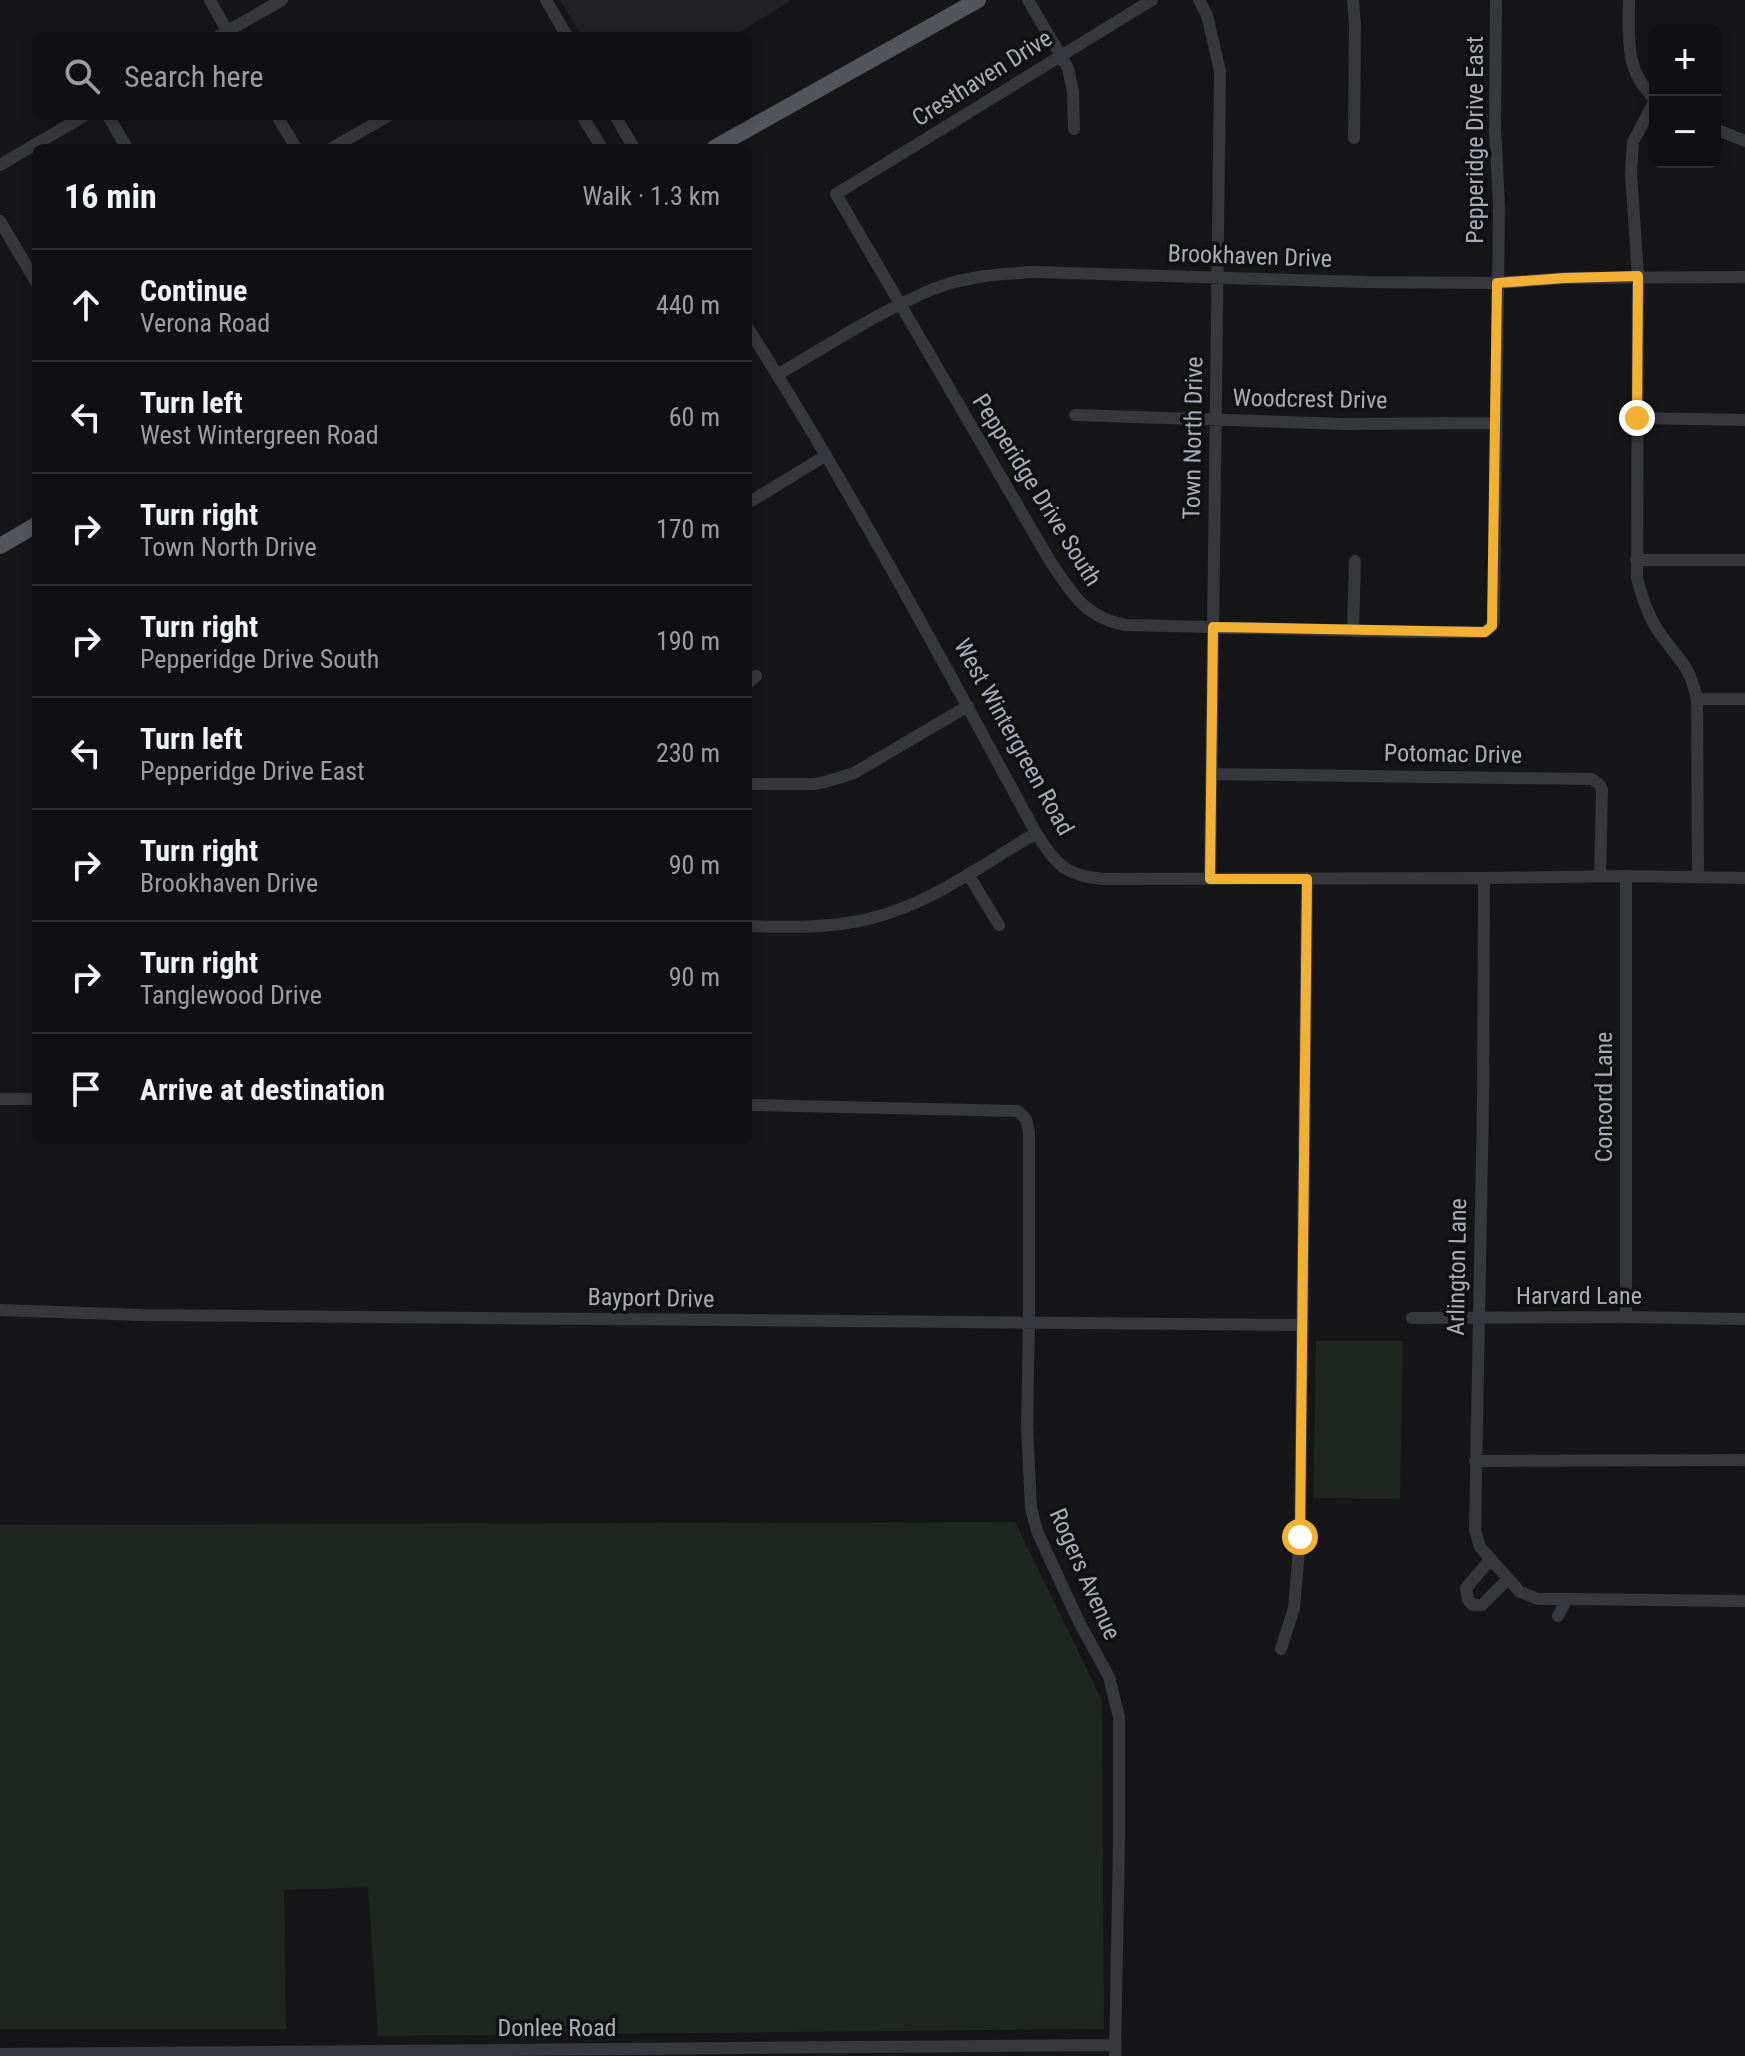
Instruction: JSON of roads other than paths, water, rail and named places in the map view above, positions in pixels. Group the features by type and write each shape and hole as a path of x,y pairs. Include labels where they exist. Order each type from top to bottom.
{"main road":[{"path":"721,144 978,0"},
{"path":"0,546 32,527"}],"street":[{"path":"210,0 224,32"},
{"path":"228,32 282,0"},
{"path":"546,0 565,32"},
{"path":"1028,0 1068,68 1073,92 1074,129"},
{"name":"Cresthaven Drive","path":"836,194 1152,0"},
{"name":"Town North Drive","path":"1199,0 1207,15 1220,71 1210,879"},
{"path":"1353,0 1354,138"},
{"name":"Pepperidge Drive East","path":"1494,616 1499,194 1495,128 1496,0"},
{"path":"1629,0 1632,65 1640,83 1652,96"},
{"path":"1649,111 1633,142 1631,173 1638,276 1637,578 1647,610 1658,631 1685,664 1697,699 1698,877"},
{"path":"36,144 77,120"},
{"path":"110,120 125,144"},
{"path":"279,120 294,144"},
{"path":"339,144 381,120"},
{"path":"584,120 600,144"},
{"path":"617,120 632,144"},
{"path":"1721,131 1745,141"},
{"path":"0,165 32,146"},
{"name":"Pepperidge Drive South","path":"836,194 1050,561 1077,600 1089,611 1116,623 1353,631 1485,632 1492,626 1494,616"},
{"path":"0,221 32,275"},
{"name":"Brookhaven Drive","path":"777,375 899,305 937,288 996,274 1034,272 1497,283 1638,276 1745,277"},
{"name":"West Wintergreen Road","path":"752,334 934,643 1036,833 1068,871 1081,877 1210,879 1745,878"},
{"name":"Woodcrest Drive","path":"1075,415 1343,424 1496,423"},
{"path":"1637,418 1745,420"},
{"path":"752,501 825,456"},
{"path":"1636,560 1745,560"},
{"path":"1353,631 1355,561"},
{"path":"1697,699 1745,699"},
{"path":"752,784 814,784 854,773 968,706"},
{"name":"Potomac Drive","path":"1212,774 1592,779 1602,790 1600,876"},
{"path":"752,926 847,924 878,916 923,900 1036,833"},
{"path":"968,874 999,925"},
{"name":"Concord Lane","path":"1626,876 1626,1317"},
{"name":"Arlington Lane","path":"1484,878 1483,1103 1475,1461 1475,1530 1480,1547 1528,1597 1745,1601"},
{"path":"1281,1649 1294,1608 1300,1537 1307,879"},
{"path":"0,1099 32,1099"},
{"name":"Rogers Avenue","path":"752,1105 1018,1111 1026,1119 1029,1132 1027,1427 1031,1508 1037,1531 1054,1568 1109,1677 1119,1717 1115,2051"},
{"name":"Bayport Drive","path":"0,1310 142,1315 1301,1325"},
{"name":"Harvard Lane","path":"1412,1318 1745,1319"},
{"path":"1475,1461 1745,1460"},
{"path":"1490,1560 1466,1588 1468,1600 1473,1605 1482,1605 1508,1579"},
{"path":"1558,1616 1567,1599"},
{"name":"Donlee Road","path":"0,2054 1115,2051"}]}
